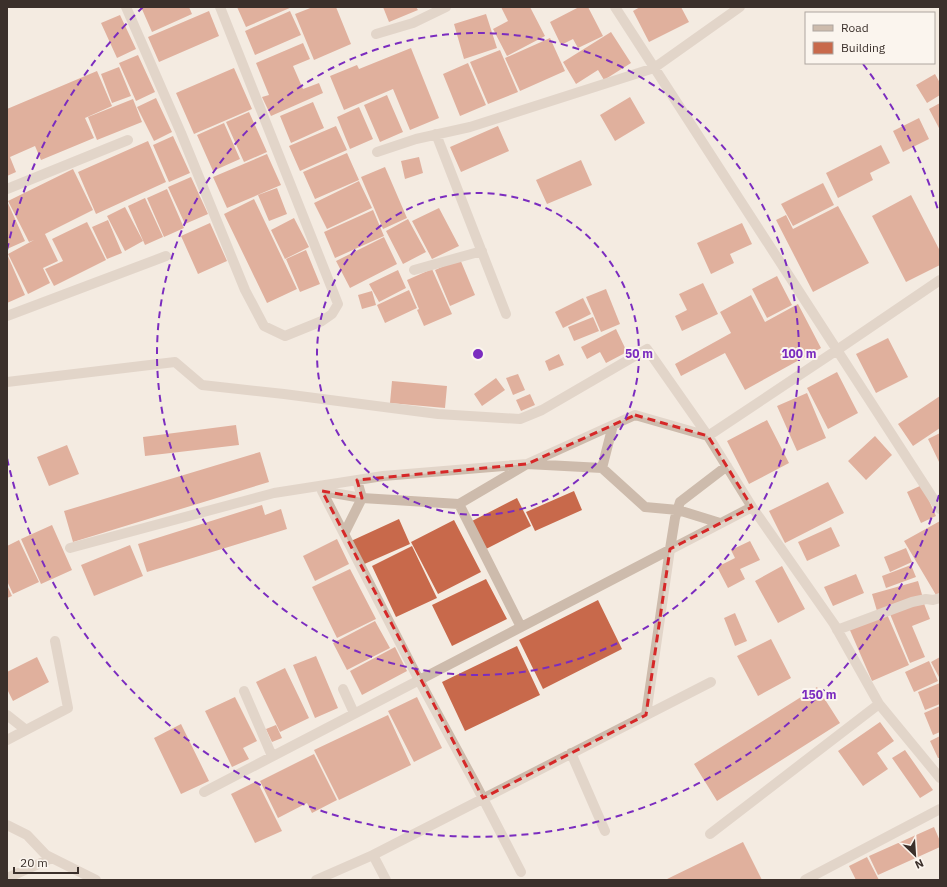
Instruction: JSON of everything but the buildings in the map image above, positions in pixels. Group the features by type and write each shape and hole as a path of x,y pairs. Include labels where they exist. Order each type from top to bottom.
{"street":[{"path":"126,7 181,133 245,290 264,326 285,336 322,321 332,314 338,304 220,7"},
{"path":"376,34 413,23 446,7"},
{"path":"615,7 940,509"},
{"path":"377,152 416,139 470,127 654,68 740,7"},
{"path":"436,134 506,314"},
{"path":"7,189 128,140"},
{"path":"414,270 482,251"},
{"path":"7,316 166,256"},
{"path":"522,872 419,680 322,491 362,498 459,504 528,464 635,415 708,436 940,280"},
{"path":"7,382 175,362 202,385 438,414 520,419 542,410 647,349 708,436 752,507 834,624 879,704 940,778"},
{"path":"602,468 613,425"},
{"path":"70,548 274,493 383,476 528,464 602,468 645,507 678,510 720,523"},
{"path":"646,715 670,549 675,518 680,502 727,466"},
{"path":"344,534 362,498 357,480"},
{"path":"459,504 520,627"},
{"path":"204,792 752,507"},
{"path":"837,630 912,602 940,598"},
{"path":"7,740 68,708 55,641"},
{"path":"316,880 373,855 711,682"},
{"path":"343,689 354,713"},
{"path":"244,691 272,756"},
{"path":"710,834 879,704"},
{"path":"7,715 26,730"},
{"path":"571,753 605,831"},
{"path":"805,880 940,809"},
{"path":"7,825 26,835 46,855 96,880"},
{"path":"373,855 386,880"},
{"path":"7,878 52,858"}],"highlighted area":[{"path":"635,415 708,436 752,507 670,549 646,715 483,798 322,491 362,498 357,480 527,464"}]}
